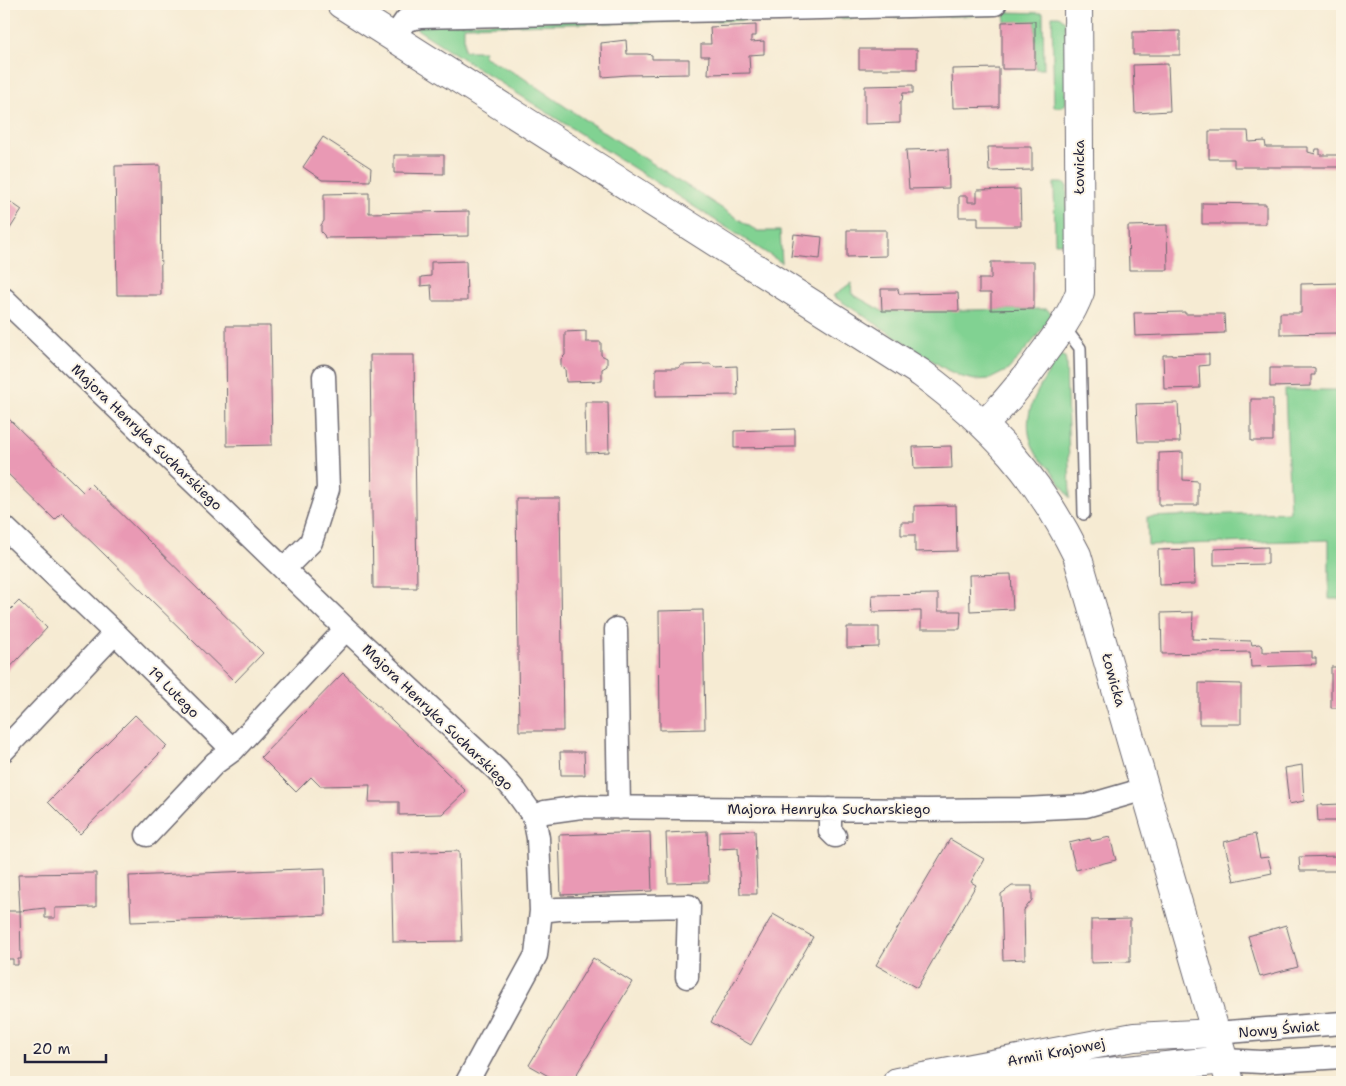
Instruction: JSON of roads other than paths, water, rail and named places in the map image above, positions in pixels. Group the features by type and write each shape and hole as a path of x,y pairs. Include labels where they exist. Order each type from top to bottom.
{"main road":[{"path":"341,4 921,373 954,397 984,424"},
{"name":"Łowicka","path":"1078,4 1080,292 1073,310 1063,326 1005,402 984,424 1012,454 1039,488 1061,522 1078,555 1227,1071"},
{"name":"Armii Krajowej","path":"897,1082 1134,1037 1216,1033"},
{"name":"Armii Krajowej","path":"1010,1082 1227,1071"}],"street":[{"path":"394,37 406,20 420,17 994,4"},
{"path":"1070,4 1078,4"},
{"name":"Majora Henryka Sucharskiego","path":"4,299 346,629 497,770 534,816 564,808 926,810 1086,806 1146,789"},
{"path":"284,569 311,542 328,489 324,376"},
{"name":"19 Lutego","path":"4,528 115,633 233,750"},
{"path":"147,835 215,763 233,750 346,629"},
{"path":"616,629 619,808"},
{"path":"4,750 115,633"},
{"path":"830,809 830,831 835,836"},
{"path":"466,1082 536,955 541,911 538,838 534,816"},
{"path":"541,911 689,906 687,977"},
{"name":"Nowy Świat","path":"1216,1033 1342,1023"},
{"name":"Nowy Świat","path":"1227,1071 1261,1062 1342,1056"}],"lane":[{"path":"1063,326 1080,348 1084,514"}]}
